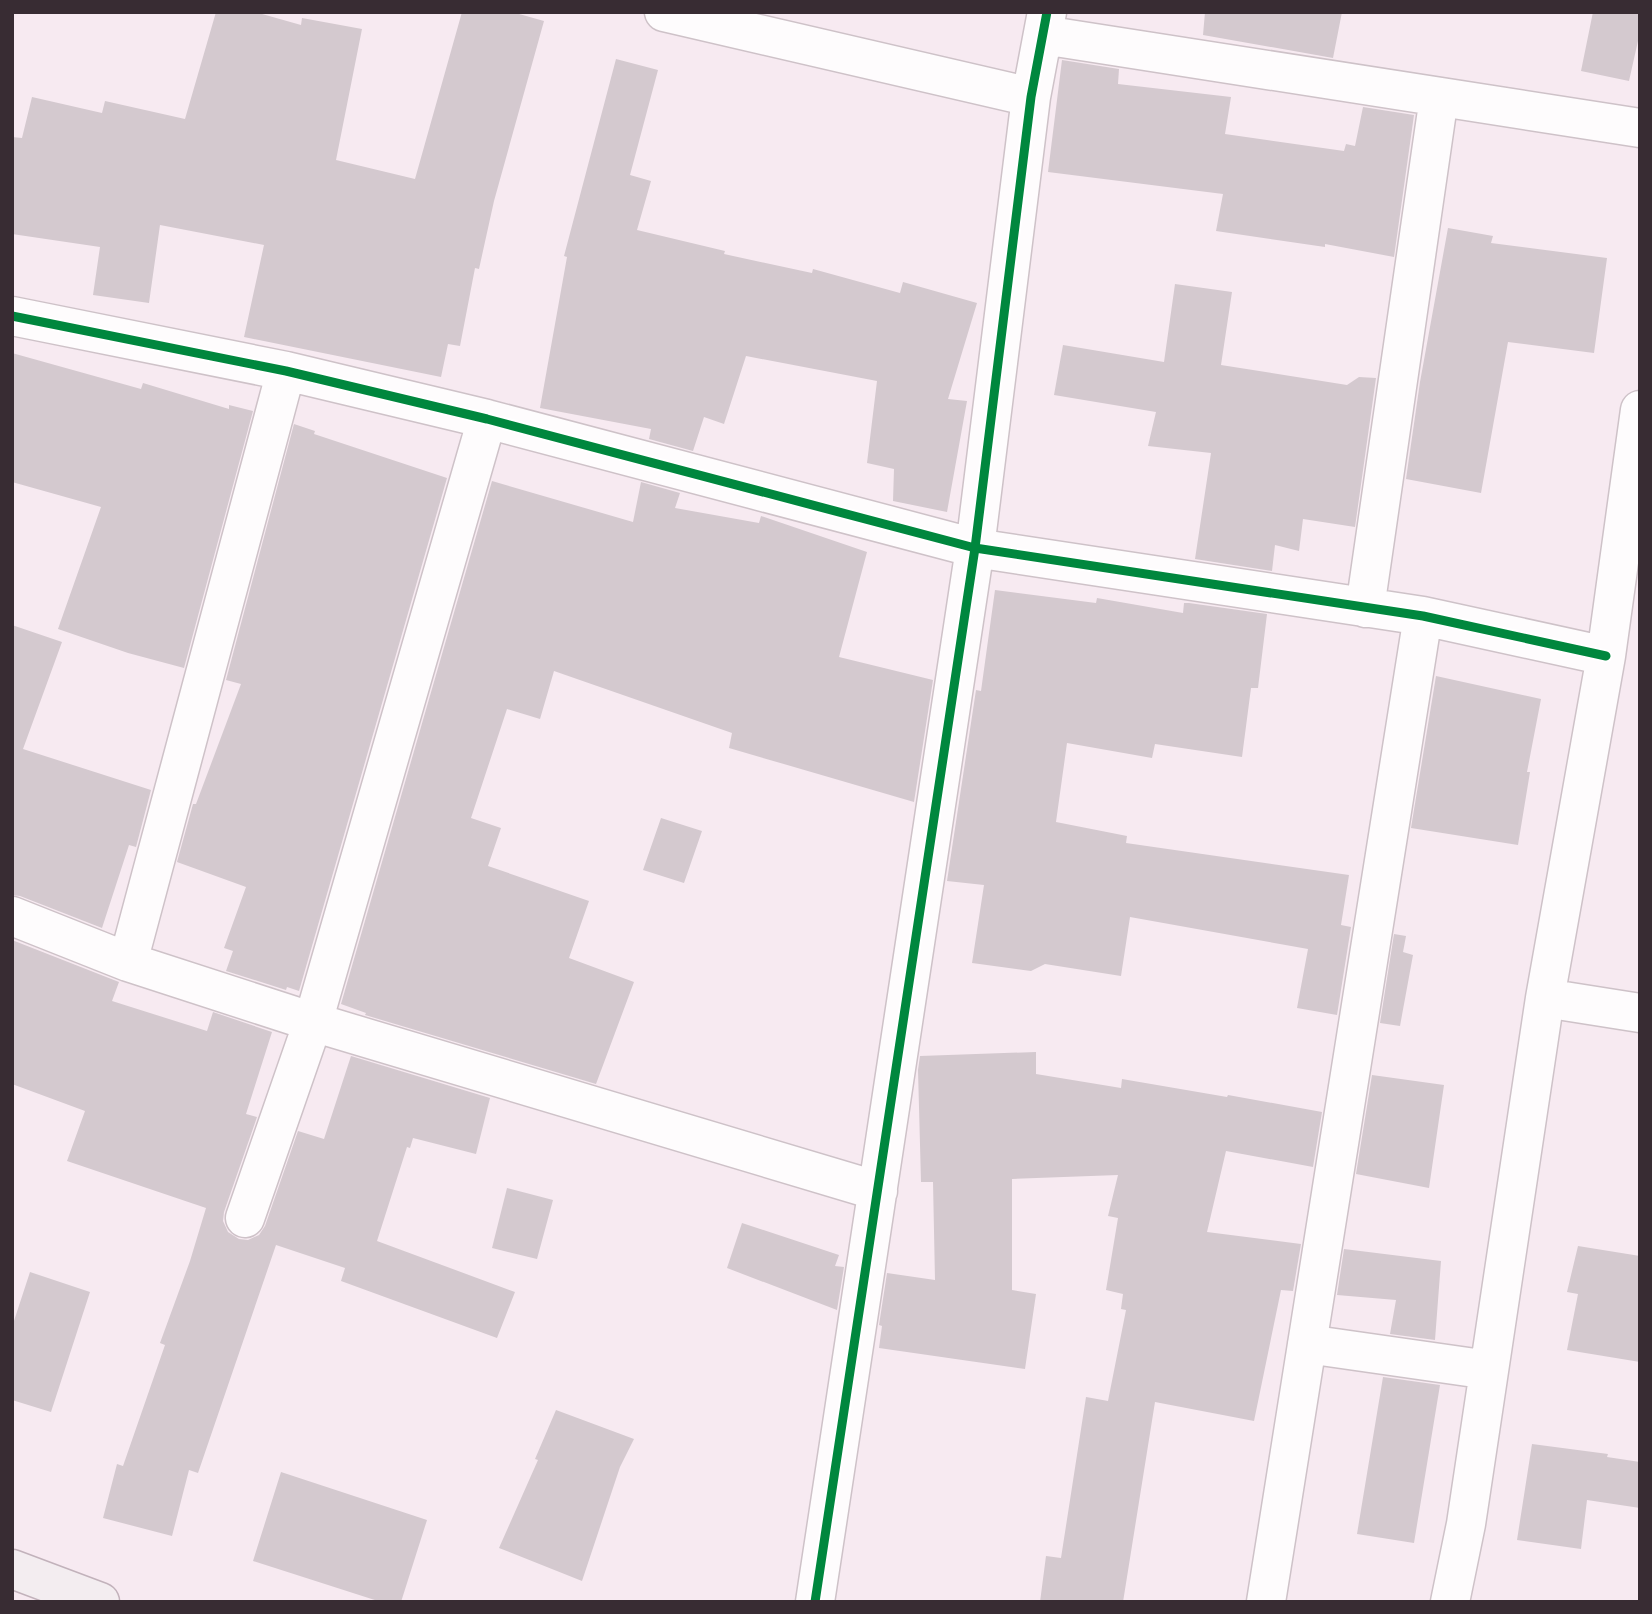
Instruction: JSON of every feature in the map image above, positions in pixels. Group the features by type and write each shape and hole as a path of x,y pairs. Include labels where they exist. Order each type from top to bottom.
{"main road":[{"path":"12,1569 85,1599"}],"street":[{"path":"664,12 1031,97"},
{"path":"815,1602 975,548 1031,97 1045,24 1439,97 1640,128"},
{"path":"1365,608 1439,97"},
{"path":"12,316 286,371 487,419 975,548 1423,616 1606,656"},
{"path":"128,962 286,371"},
{"path":"1450,1602 1466,1524 1545,998 1606,656 1640,410"},
{"path":"245,1218 313,1022 487,419"},
{"path":"1266,1602 1423,616"},
{"path":"12,916 128,962 313,1022 878,1191"},
{"path":"1545,998 1640,1013"},
{"path":"1307,1344 1489,1370"}],"building":[{"path":"216,12 255,12 301,25 302,18 362,29 336,160 415,179 462,12 512,12 544,21 494,201 479,269 475,268 460,346 448,344 441,377 244,337 264,245 160,225 149,303 93,295 100,247 12,234 12,137 22,138 32,97 102,113 105,101 185,119"},
{"path":"1205,12 1342,12 1333,58 1203,35"},
{"path":"1593,12 1640,12 1640,32 1629,81 1581,71"},
{"path":"616,59 658,70 630,175 651,181 637,230 725,251 724,254 812,273 813,269 900,293 903,282 977,303 948,399 967,401 947,512 893,501 894,469 867,463 877,381 746,356 724,424 704,417 693,451 649,439 651,429 540,408 567,257 564,256"},
{"path":"1062,60 1119,69 1118,84 1231,97 1225,134 1344,151 1346,144 1355,146 1363,107 1414,115 1394,257 1325,244 1325,247 1216,231 1223,194 1048,172"},
{"path":"1448,228 1493,236 1491,243 1607,258 1594,353 1508,342 1481,493 1406,479 1420,382"},
{"path":"1175,284 1232,292 1221,365 1347,385 1359,377 1376,378 1355,527 1303,519 1299,551 1275,545 1272,571 1195,559 1211,453 1148,446 1156,412 1054,395 1063,345 1164,362"},
{"path":"12,353 141,389 143,383 229,409 229,405 253,411 184,668 128,653 58,629 101,507 12,482"},
{"path":"294,424 315,431 314,434 447,478 299,991 287,987 286,990 226,971 233,951 224,948 246,887 177,862 193,804 196,804 241,684 226,680"},
{"path":"492,481 633,522 641,482 680,493 675,508 759,523 761,516 867,552 839,657 933,680 914,802 729,748 732,733 554,671 540,719 507,709 471,818 501,828 488,866 589,901 569,958 634,982 596,1084 365,1015 366,1013 341,1004"},
{"path":"995,590 1096,603 1097,598 1183,613 1184,603 1189,603 1267,614 1258,688 1251,688 1242,757 1155,744 1152,758 1067,743 1056,822 1127,836 1126,843 1349,875 1341,925 1351,927 1337,1015 1297,1008 1308,949 1130,917 1121,976 1045,964 1031,971 972,963 984,885 947,881 976,690 981,691"},
{"path":"12,625 62,642 23,749 151,790 136,847 129,845 102,928 12,895"},
{"path":"1436,676 1541,699 1527,772 1530,772 1518,845 1411,828"},
{"path":"661,818 702,831 684,883 643,870"},
{"path":"1394,934 1406,936 1403,952 1413,955 1400,1026 1380,1023"},
{"path":"12,940 119,982 112,1001 207,1031 213,1012 272,1032 246,1114 257,1117 224,1212 223,1221 228,1232 239,1239 248,1240 259,1235 265,1226 298,1131 324,1139 351,1056 490,1098 476,1154 413,1138 410,1148 407,1147 377,1241 515,1292 497,1338 341,1281 345,1268 276,1245 198,1473 189,1470 172,1536 103,1518 117,1464 123,1466 165,1345 160,1343 206,1208 67,1161 85,1111 12,1084"},
{"path":"1036,1052 1036,1074 1121,1088 1122,1079 1322,1112 1313,1167 1226,1151 1207,1232 1301,1244 1293,1291 1281,1290 1254,1421 1155,1402 1123,1602 1040,1602 1046,1556 1061,1558 1086,1397 1108,1401 1126,1310 1121,1309 1123,1294 1106,1290 1118,1218 1108,1216 1118,1175 1012,1179 1012,1290 1036,1294 1025,1369 879,1348 882,1326 879,1325 887,1273 935,1280 933,1182 921,1182 918,1070 920,1056"},
{"path":"1372,1075 1444,1085 1429,1188 1356,1174"},
{"path":"507,1188 553,1200 537,1259 492,1248"},
{"path":"742,1223 839,1255 835,1266 844,1267 837,1310 727,1268"},
{"path":"1578,1246 1640,1256 1640,1362 1567,1350 1578,1294 1567,1292"},
{"path":"1344,1249 1441,1261 1435,1340 1390,1334 1396,1300 1337,1295"},
{"path":"30,1272 90,1292 51,1412 12,1400 12,1327"},
{"path":"1383,1377 1440,1385 1414,1543 1357,1534"},
{"path":"556,1410 634,1439 620,1467 582,1581 499,1548 538,1460 535,1459"},
{"path":"1532,1444 1608,1454 1607,1457 1640,1462 1640,1508 1587,1500 1581,1549 1517,1540"},
{"path":"281,1472 427,1520 401,1602 381,1602 253,1561"}],"cycle path":[{"path":"815,1602 975,548 1031,97 1047,12"},
{"path":"12,316 286,371 487,419 975,548 1423,616 1606,656"}]}
